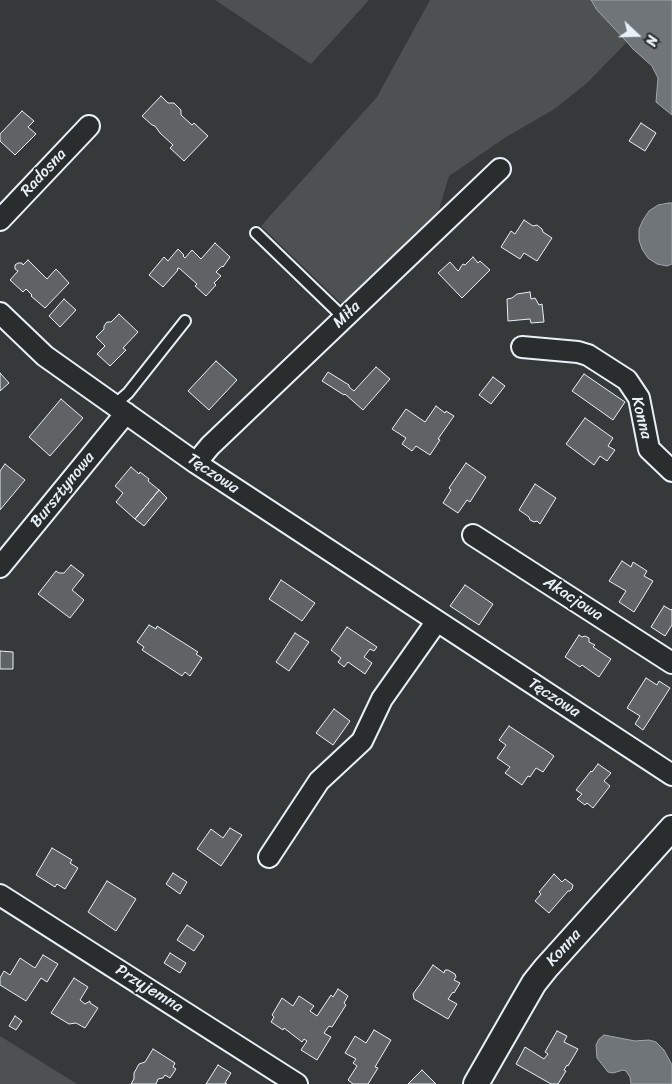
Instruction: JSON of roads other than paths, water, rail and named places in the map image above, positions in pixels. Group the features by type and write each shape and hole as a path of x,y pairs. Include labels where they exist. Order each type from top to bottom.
{"street":[{"name":"Radosna","path":"0,220 89,126"},
{"name":"Miła","path":"196,463 210,446 500,169"},
{"name":"Tęczowa","path":"0,313 45,356 196,463 672,775"},
{"name":"Konna","path":"522,347 588,354 627,380 639,398 649,449 672,472"},
{"name":"Bursztynowa","path":"0,566 120,409"},
{"name":"Akacjowa","path":"473,534 672,663"},
{"path":"269,857 319,781 362,741 382,699 437,621"},
{"name":"Konna","path":"476,1084 534,983 672,828"},
{"name":"Przyjemna","path":"0,895 297,1084"}],"lane":[{"path":"256,233 344,318"},
{"path":"120,409 130,391 185,321"}]}
